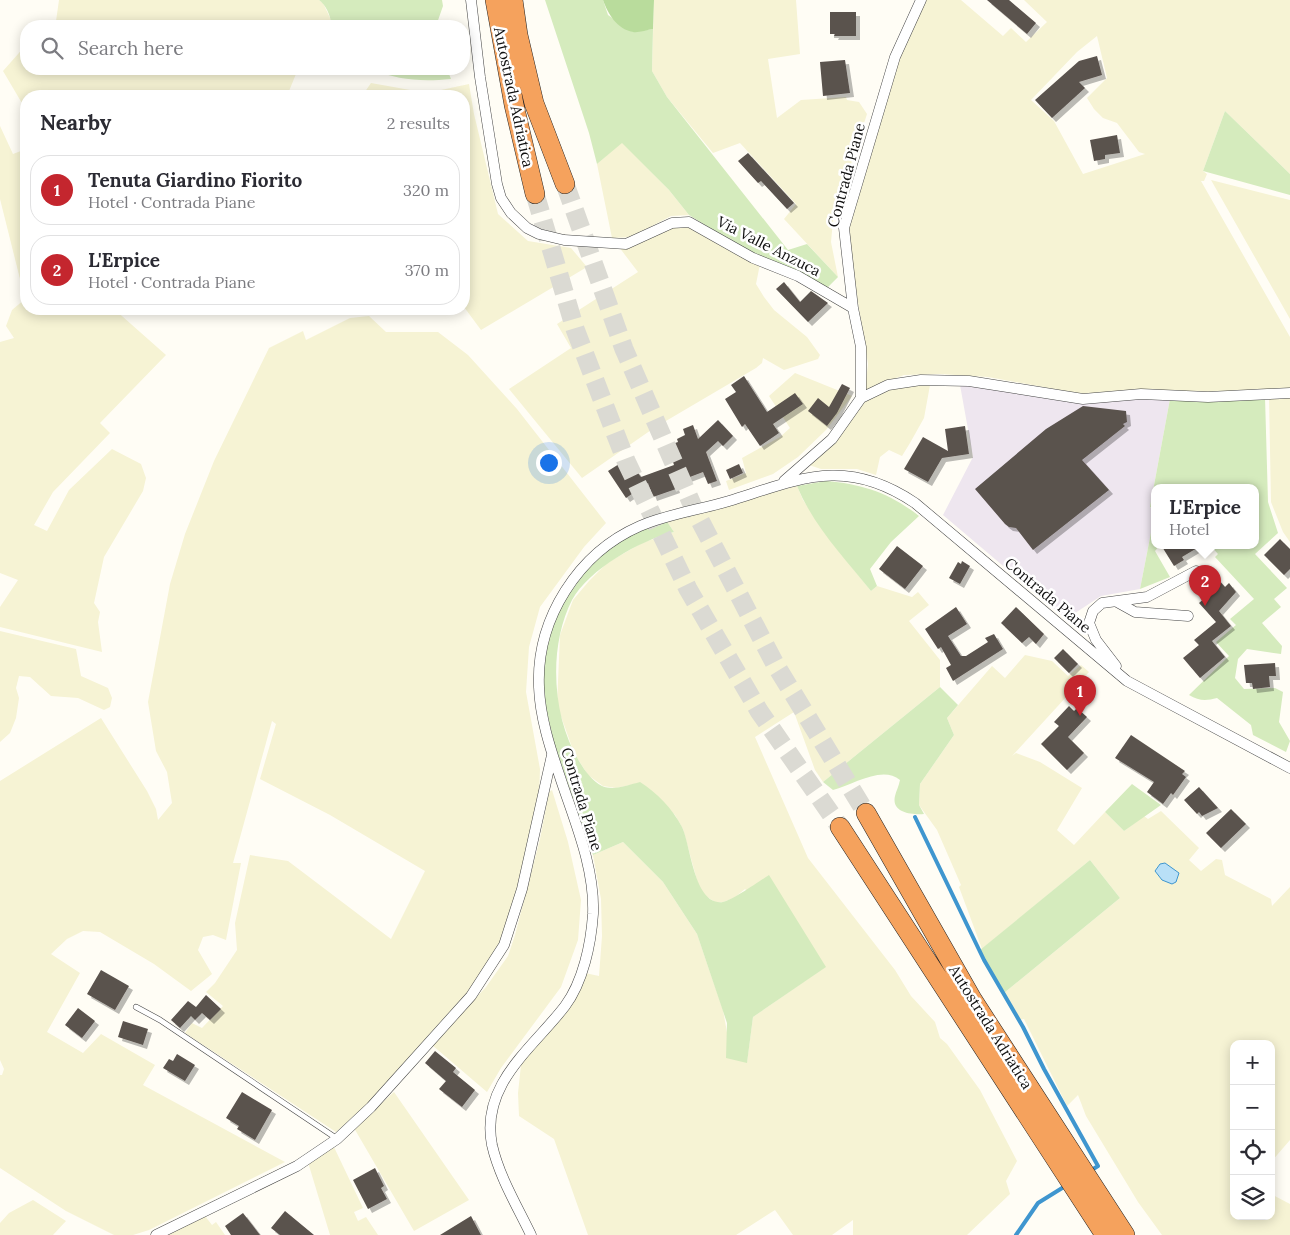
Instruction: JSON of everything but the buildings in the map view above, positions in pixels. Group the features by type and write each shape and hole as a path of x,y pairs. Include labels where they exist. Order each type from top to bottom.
{"highway":[{"name":"Autostrada Adriatica","path":"495,0 514,105 535,194"},
{"name":"Autostrada Adriatica","path":"513,0 518,35 534,103 565,184"},
{"name":"Autostrada Adriatica","path":"866,813 972,999 1125,1235"},
{"name":"Autostrada Adriatica","path":"840,827 1105,1235"}],"street":[{"name":"Via Valle Anzuca","path":"471,0 480,78 497,184 501,198 511,213 522,224 550,238 626,244 672,223 689,222 753,258 798,276 854,308"},
{"name":"Contrada Piane","path":"783,482 832,439 861,398 861,347 844,228 895,56 921,0"},
{"path":"861,398 888,385 921,380 969,381 1083,398 1141,394 1208,397 1290,393"},
{"name":"Contrada Piane","path":"531,1235 500,1169 492,1144 490,1126 494,1106 509,1069 566,1005 573,991 584,966 593,912 584,852 552,754 542,714 539,668 547,628 558,601 574,577 592,557 611,542 638,526 731,500 783,482 815,476 841,476 873,482 907,497 1127,681 1290,768"},
{"path":"1127,681 1096,640 1089,623 1093,611 1102,602 1117,602 1147,597 1196,571"},
{"path":"1117,602 1135,612 1188,616"},
{"path":"156,1235 297,1166 337,1139 371,1107 471,996 504,945 522,889 552,754"}],"lane":[{"path":"136,1007 160,1020 337,1139"}],"shaded area":[{"path":"59,0 319,0 323,3 331,20 56,20"},
{"path":"654,0 796,0 800,54 768,59 777,118 801,100 846,97 847,100 859,102 867,114 833,220 831,242 838,277 784,219 796,204 740,143 713,153 667,97 652,71"},
{"path":"923,0 961,0 1003,36 1011,28 1026,42 1047,22 1024,0 1290,0 1290,174 1225,111 1203,171 1207,174 1204,181 1201,181 1290,337 1290,390 1081,394 988,377 940,374 904,375 865,390 868,364 846,228 897,58","holes":["1097,36 1107,78 1087,98 1103,118 1117,123 1139,152 1145,154 1083,174 1054,121 1031,100 1077,52"]},
{"path":"20,52 20,75 296,75 289,90 20,90 20,100 3,71"},
{"path":"371,83 410,90 366,90"},
{"path":"469,84 470,90 441,90"},
{"path":"470,90 498,214 528,241 571,248 587,267 481,330 470,315"},
{"path":"0,126 13,154 20,151 20,279 0,199"},
{"path":"622,142 669,190 689,215 671,216 631,237 612,238 597,164"},
{"path":"1211,180 1290,200 1290,319"},
{"path":"691,223 760,264 756,284 764,297 774,310 807,337 820,355 818,359 784,370 763,358 762,363 756,368 654,428 582,478 509,389 571,348 557,324 638,272 619,247 678,224"},
{"path":"20,303 20,315 121,315 166,355 100,423 110,433 53,492 34,525 47,531 69,490 112,449 141,464 146,478 143,491 104,557 94,603 100,612 98,622 102,652 0,627 0,607 18,580 0,573 0,342 14,338 6,326 12,310"},
{"path":"369,316 386,332 438,332 468,355 517,409 606,523 584,547 540,607 529,647 526,692 540,769 539,798 515,903 504,936 478,981 386,1088 336,1132 185,1033 192,1023 202,1028 223,1006 206,992 215,983 237,950 235,923 250,855 288,861 391,939 425,871 330,815 260,779 276,724 272,721 233,863 241,863 226,940 213,935 203,937 198,950 212,974 191,991 154,964 100,932 83,931 67,939 51,954 80,973 47,1032 83,1053 101,1034 155,1065 143,1085 285,1162 149,1230 133,1235 114,1235 66,1211 0,1168 0,1075 2,1075 4,1069 0,1060 0,781 101,718 147,791 156,809 158,820 172,803 167,772 156,751 148,702 170,584 185,534 214,461 269,348 303,331 306,340 350,318"},
{"path":"795,373 852,396 826,430 798,457 773,474 729,490 726,481 746,473 742,458 780,437 790,428 769,396"},
{"path":"969,384 1049,399 1097,403 1134,397 1170,399 1154,484 1151,484 1151,533 1140,589 1101,596 1066,619 943,515 973,457 960,385"},
{"path":"930,385 924,418 910,443 902,456 889,450 880,457 876,475 857,469 821,469 809,465 870,396 901,386"},
{"path":"1290,396 1290,542 1283,532 1271,502 1269,397"},
{"path":"797,486 803,500 834,545 871,591 877,586 912,597 918,592 929,605 909,621 940,660 940,687 823,782 815,770 794,712 755,737 808,858 895,970 911,996 935,1022 940,1038 947,1044 980,1090 1017,1161 1006,1181 1010,1194 967,1235 853,1235 853,1220 832,1235 793,1235 775,1210 736,1235 588,1235 554,1139 519,1116 518,1093 521,1065 585,973 599,976 602,936 601,899 593,855 623,842 663,882 697,934 723,1010 728,1038 747,1062 753,1017 825,967 745,889 734,898 723,902 715,902 704,895 698,884 683,829 675,815 640,783 616,788 603,786 588,775 574,753 557,705 560,635 573,600 589,581 607,563 642,543 674,532 666,520"},
{"path":"0,631 76,649 81,676 108,688 112,698 110,707 104,710 78,698 51,696 30,677 19,676 16,688 19,698 16,718 10,733 0,742"},
{"path":"1025,655 1052,661 1068,676 1081,665 1089,672 1012,756 1016,753 1040,762 1082,788 1057,830 1074,845 1105,812 1124,831 1144,816 1148,819 1161,811 1199,848 1189,860 1201,871 1216,859 1222,860 1225,875 1271,899 1272,906 1290,887 1290,1140 1275,1157 1275,1040 1230,1040 1230,1220 1275,1220 1275,1196 1290,1204 1290,1235 1162,1235 1138,1202 1086,1116 1078,1095 1067,1106 1024,1019 1019,1020 1004,993 1120,898 1090,860 982,949 959,887 961,885 937,830 919,805 920,784 954,735 947,718 992,666 1005,678"},
{"path":"552,790 568,842 581,900 578,940 561,987 501,1068 487,1092 432,1045 486,987 508,956 540,839 549,792"},
{"path":"394,1092 469,1200 414,1231 354,1128"},
{"path":"333,1145 363,1208 354,1212 358,1221 366,1217 378,1235 330,1235 307,1159"},
{"path":"33,1200 66,1221 53,1235 0,1235 0,1223 9,1213"},
{"path":"205,1216 212,1225 216,1222 225,1235 164,1235"}],"green space":[{"path":"319,0 442,0 443,6 438,20 331,20 324,5"},
{"path":"545,0 603,0 608,15 633,32 653,29 652,71 667,97 788,250 807,244 838,277 827,288 737,245 689,215 669,190 622,143 597,164 589,133"},
{"path":"603,0 654,0 653,29 635,32 622,28 610,15"},
{"path":"388,75 449,75 451,79 429,80"},
{"path":"1225,111 1290,174 1290,195 1203,171"},
{"path":"1265,397 1268,502 1278,533 1255,554 1287,588 1274,599 1281,607 1262,623 1282,646 1281,654 1247,649 1238,659 1235,678 1244,689 1275,688 1283,692 1279,722 1290,741 1286,752 1253,735 1251,725 1217,698 1203,700 1189,695 1229,656 1216,642 1236,625 1230,619 1254,599 1215,557 1218,554 1214,549 1259,549 1259,484 1154,484 1170,399"},
{"path":"826,481 852,484 875,491 897,501 919,516 891,542 870,569 877,586 871,591 821,528 797,486"},
{"path":"666,520 674,532 647,542 617,557 590,577 572,600 564,619 559,639 556,682 559,703 563,724 570,743 581,765 592,779 602,786 611,788 640,782 669,807 682,827 695,873 706,895 713,901 727,901 769,875 826,967 753,1017 747,1063 726,1058 727,1023 697,934 663,882 623,842 593,855 554,743 542,690 545,644 556,613 594,559 620,537"},
{"path":"1151,533 1151,549 1157,549 1155,551 1170,577 1140,589"},
{"path":"940,687 958,705 947,718 954,735 920,784 919,805 924,814 904,812 896,806 895,796 900,780 893,776 876,775 833,790 823,782"},
{"path":"1132,784 1161,805 1124,831 1105,812"},
{"path":"1090,860 1120,898 1004,993 980,950"}],"water":[{"path":"1165,863 1179,873 1176,882 1172,884 1162,880 1155,871 1160,864"}],"waterway":[{"path":"915,817 984,960 1023,1027 1098,1166 1090,1171"},
{"path":"1016,1235 1038,1203 1067,1185"}],"tunnel":[{"path":"565,184 624,349 694,509 775,664 866,813"},
{"path":"535,194 575,329 626,461 688,589 759,711 840,827"}],"place":[{"name":"L'Erpice","path":"1205,606"},
{"name":"Tenuta Giardino Fiorito","path":"1080,716"}]}
